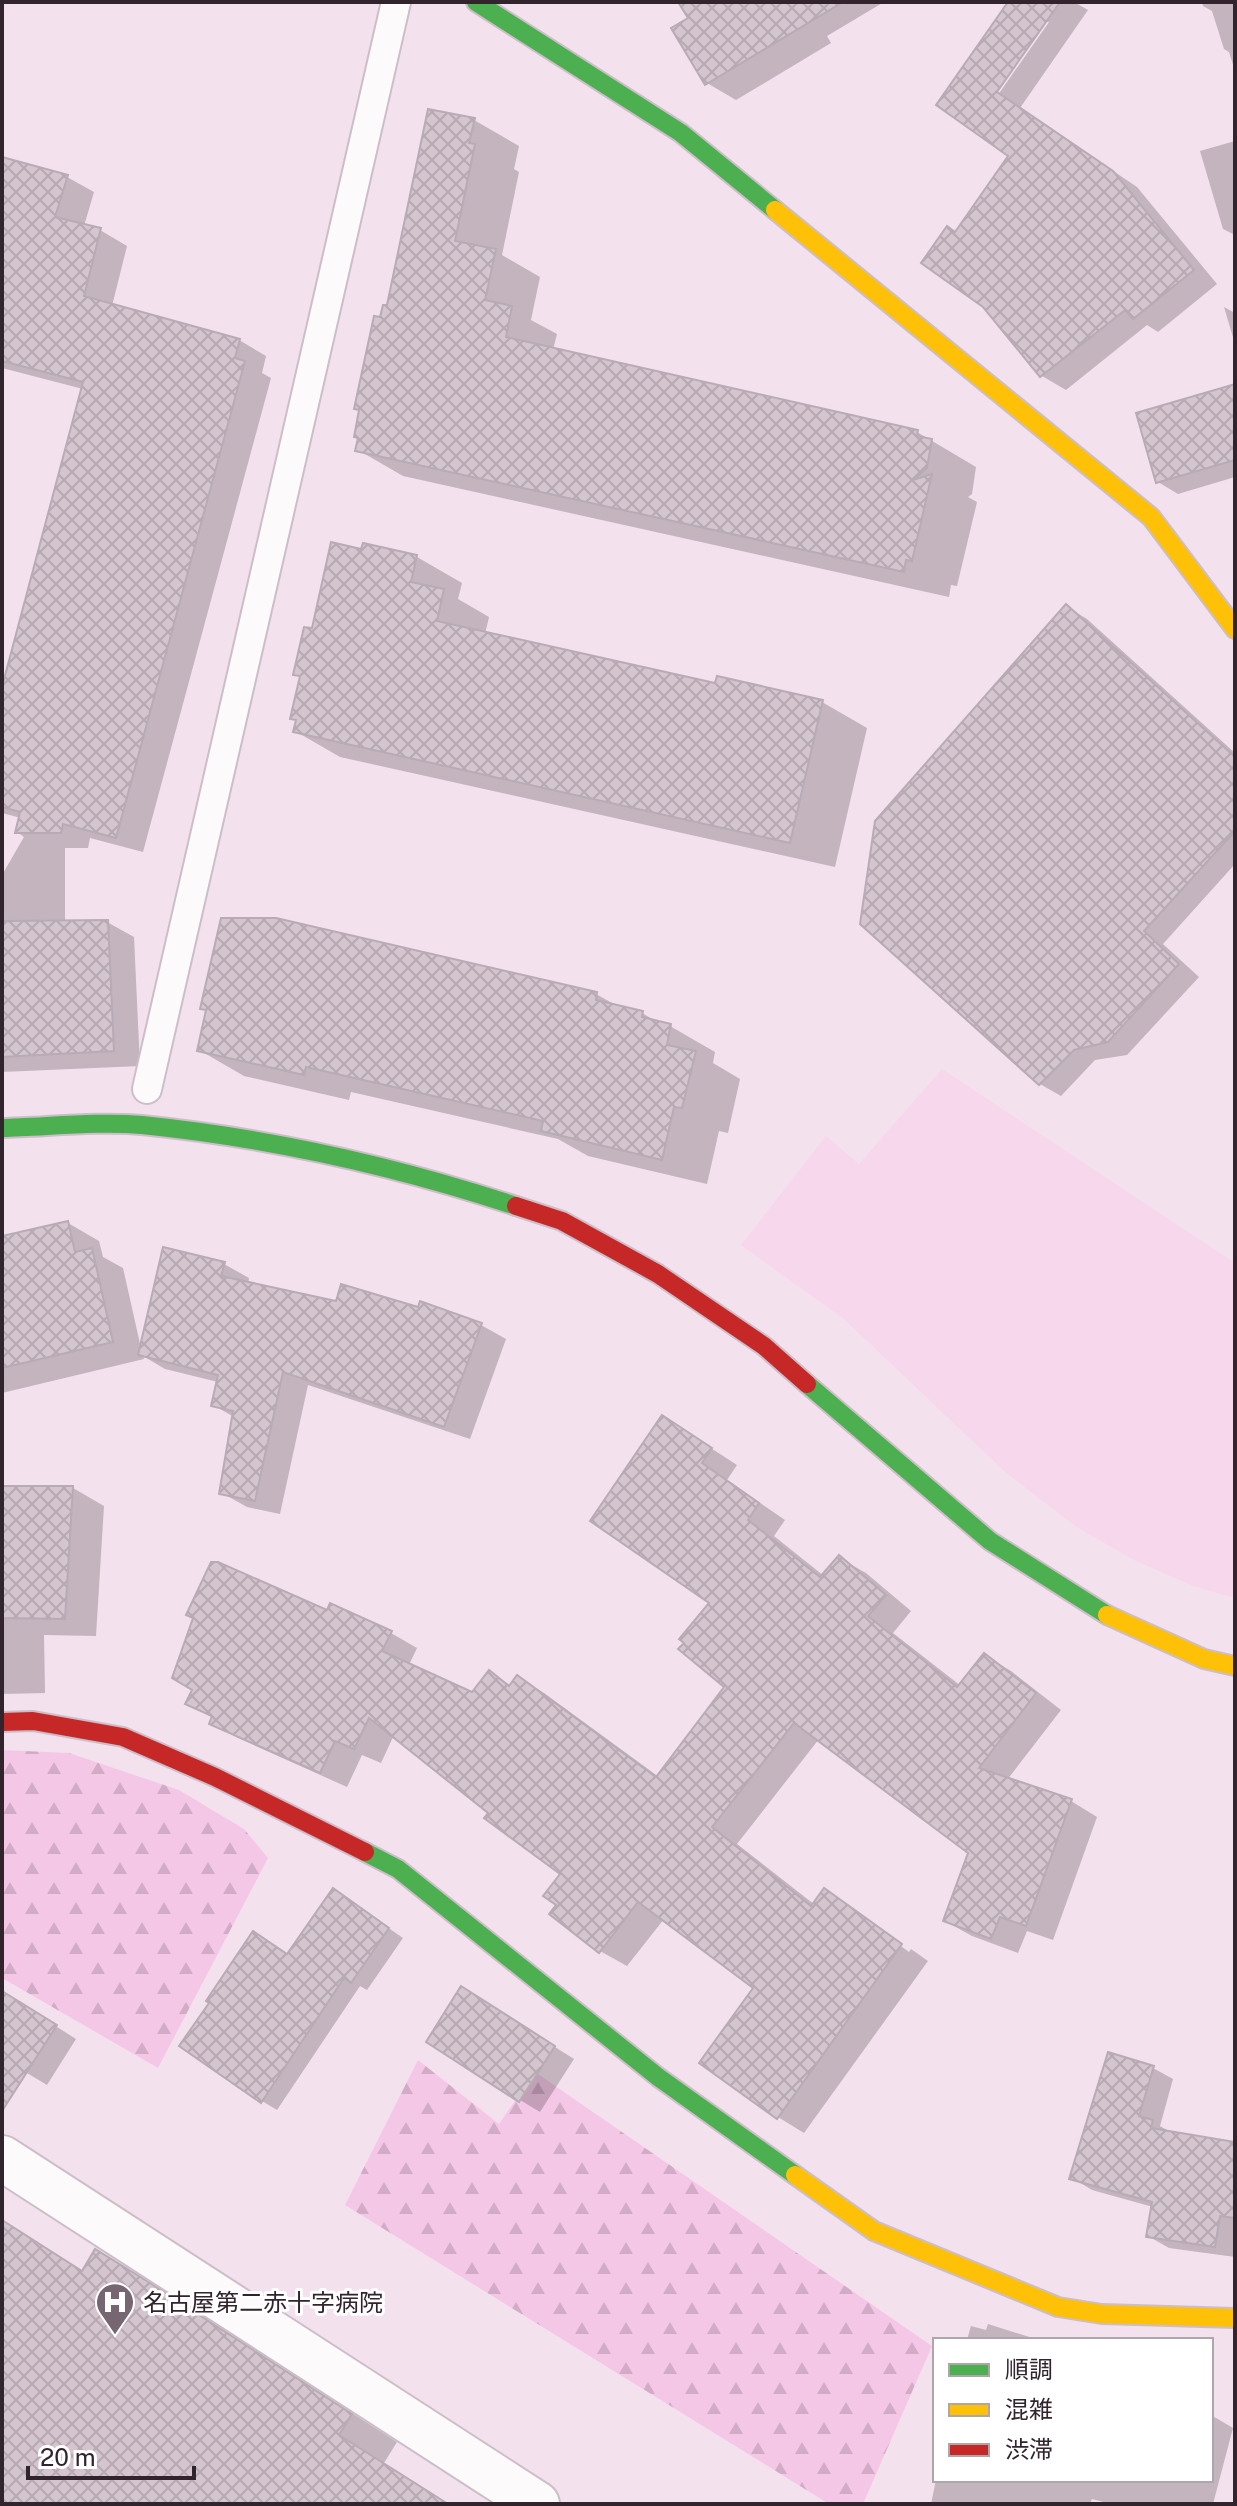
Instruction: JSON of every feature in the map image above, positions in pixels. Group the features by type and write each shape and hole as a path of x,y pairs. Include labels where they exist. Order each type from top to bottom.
{"street":[{"path":"476,2 681,133 1151,517 1235,629"},
{"path":"2,1128 139,1125 300,1148 455,1186 562,1221 658,1274 764,1346 874,1444 1002,1549 1098,1611 1204,1659 1235,1666"},
{"path":"2,1722 33,1721 123,1737 215,1777 398,1869 658,2077 874,2231 1058,2307 1102,2314 1235,2318"},
{"path":"2,2158 537,2504"}],"lane":[{"path":"147,1089 396,2"}],"shaded area":[{"path":"942,1069 1235,1263 1235,1598 1193,1586 1134,1560 1075,1526 1004,1471 844,1319 741,1245 826,1136 859,1164"}],"green space":[{"path":"2,1750 69,1753 179,1790 244,1829 268,1858 158,2068 2,1978"},
{"path":"418,2060 499,2124 535,2072 932,2346 863,2504 829,2504 345,2205"}],"building":[{"path":"678,2 843,2 705,85 671,28 688,18"},
{"path":"1008,2 1060,2 997,92 1113,171 1194,270 1133,319 1125,310 1040,377 983,307 921,263 947,226 955,232 1008,156 936,105"},
{"path":"428,109 475,118 469,143 475,144 455,241 496,249 485,300 512,306 506,337 918,430 917,436 932,439 927,468 913,480 932,474 912,561 906,560 904,572 355,451 359,410 354,409 374,316 380,317 383,305 387,305"},
{"path":"2,157 68,175 55,217 101,228 84,296 240,339 235,358 245,361 116,838 63,824 61,833 15,833 20,812 2,807 2,687 83,382 2,361"},
{"path":"1235,384 1235,460 1156,483 1136,413"},
{"path":"331,542 361,549 363,543 417,555 411,582 444,589 437,621 715,683 717,676 823,700 790,843 293,732 296,720 290,719 300,676 293,675 304,627 312,628"},
{"path":"1066,604 1235,757 1235,831 1144,931 1179,964 1108,1042 1074,1050 1039,1085 860,924 875,821"},
{"path":"221,918 276,918 597,992 596,1000 643,1011 642,1017 671,1024 667,1045 696,1051 682,1108 674,1107 662,1160 541,1131 543,1121 306,1067 304,1075 197,1051 206,1010 200,1009"},
{"path":"108,920 114,1051 2,1057 2,921"},
{"path":"68,1221 75,1252 92,1248 113,1342 2,1368 2,1236"},
{"path":"163,1247 225,1262 221,1276 336,1301 341,1284 418,1307 420,1301 482,1323 444,1427 283,1372 255,1501 219,1494 233,1411 211,1406 218,1375 138,1355"},
{"path":"662,1415 712,1448 702,1463 759,1503 748,1520 820,1577 839,1555 886,1595 868,1616 957,1687 984,1653 1036,1693 979,1768 1072,1799 1026,1926 1000,1917 991,1939 943,1921 968,1853 794,1723 712,1827 811,1906 824,1888 902,1944 777,2119 699,2063 753,1988 638,1902 599,1953 549,1914 556,1905 543,1896 560,1874 484,1818 488,1813 369,1718 354,1749 335,1741 320,1773 209,1724 212,1716 185,1704 192,1690 172,1678 193,1618 186,1615 211,1562 218,1562 327,1610 330,1603 392,1631 382,1651 472,1692 489,1670 509,1686 517,1675 656,1777 724,1687 678,1649 684,1643 679,1639 709,1603 590,1521"},
{"path":"2,1486 73,1486 65,1619 2,1618"},
{"path":"333,1888 389,1928 351,1983 344,1978 261,2103 179,2046 253,1931 287,1954"},
{"path":"461,1986 555,2046 519,2102 426,2042"},
{"path":"2,1991 57,2025 2,2111"},
{"path":"1108,2052 1154,2066 1139,2116 1153,2120 1151,2128 1235,2142 1235,2218 1220,2216 1215,2247 1146,2237 1152,2202 1069,2179"},
{"name":"名古屋第二赤十字病院","path":"2,2220 82,2271 95,2249 150,2283 352,2414 339,2435 448,2504 2,2504"}],"traffic: fast":[{"path":"476,2 681,133 775,210"},
{"path":"2,1128 125,1124 237,1138 378,1166 516,1206"},
{"path":"807,1384 990,1541 1107,1615"},
{"path":"365,1852 398,1869 658,2077 795,2175"}],"traffic: slow":[{"path":"775,210 1151,517 1235,629"},
{"path":"1107,1615 1204,1659 1235,1666"},
{"path":"795,2175 874,2231 1058,2307 1102,2314 1235,2318"}],"traffic: jam":[{"path":"516,1206 562,1221 658,1274 764,1346 807,1384"},
{"path":"2,1722 33,1721 123,1737 215,1777 365,1852"}],"place":[{"name":"名古屋第二赤十字病院","path":"115,2336"}]}
